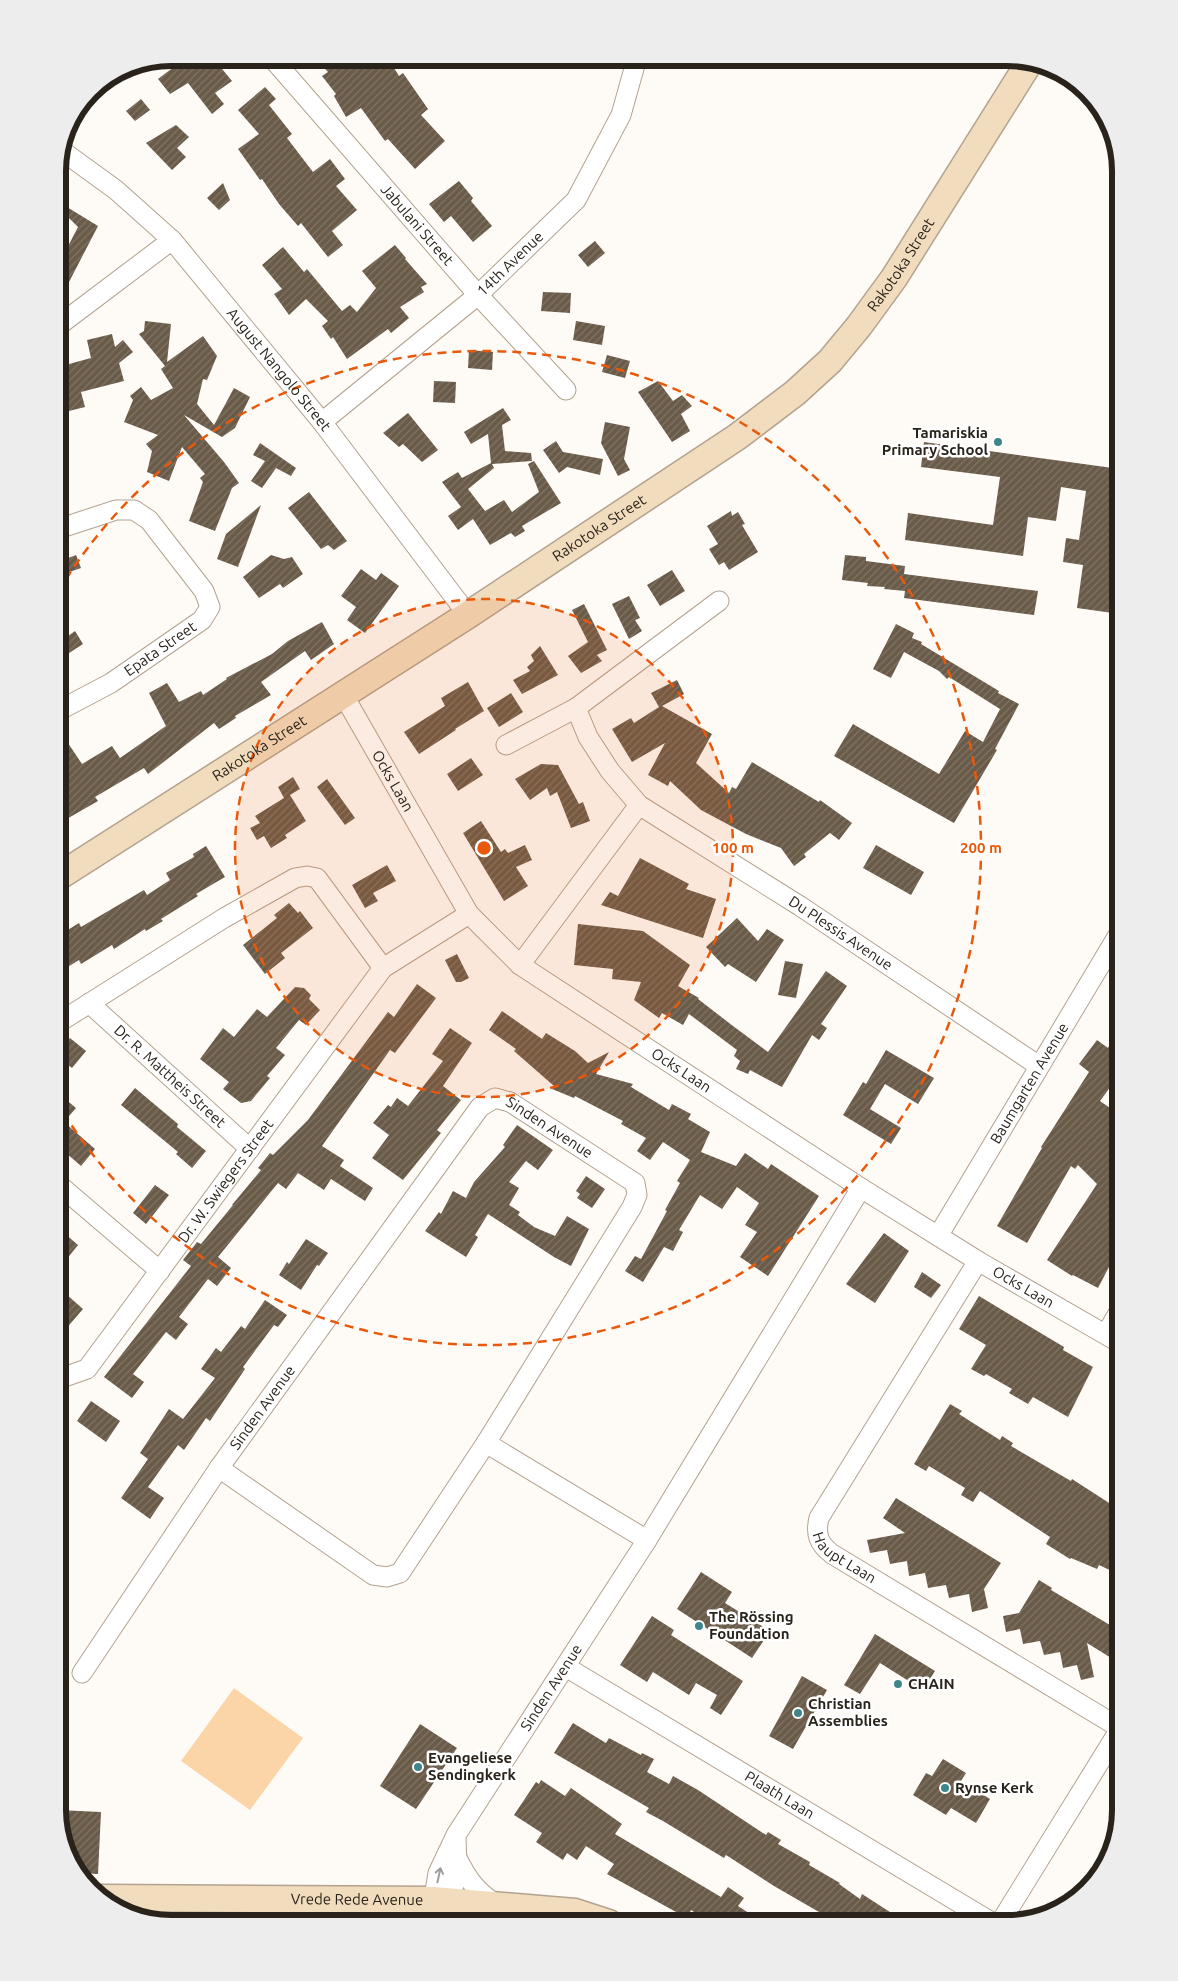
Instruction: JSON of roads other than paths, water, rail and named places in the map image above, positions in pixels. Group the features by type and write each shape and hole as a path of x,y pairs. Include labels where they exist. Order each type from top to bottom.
{"street":[{"name":"Jabulani Street","path":"279,66 478,295 566,390"},
{"name":"14th Avenue","path":"322,422 478,295 576,200 621,115 635,66"},
{"name":"Rakotoka Street","path":"66,872 468,616 737,437 795,393 830,361 859,326 894,278 1027,68"},
{"name":"August Nangolo Street","path":"68,155 116,190 172,240 322,422 468,616"},
{"path":"66,320 172,240"},
{"name":"Epata Street","path":"66,526 116,510 134,510 149,520 204,591 210,607 202,620 118,678 66,707"},
{"path":"506,745 576,708 719,601"},
{"name":"Ocks Laan","path":"344,696 469,914 520,965 861,1188 978,1261 1112,1338"},
{"name":"Du Plessis Avenue","path":"576,708 588,738 610,771 639,805 800,906 1039,1066"},
{"path":"520,965 639,805"},
{"path":"66,1018 224,918 295,878 307,876 317,878 383,968"},
{"name":"Dr. W. Swiegers Street","path":"66,1377 87,1369 383,968 469,914"},
{"name":"Baumgarten Avenue","path":"938,1236 1112,945"},
{"name":"Dr. R. Mattheis Street","path":"89,1003 250,1149"},
{"name":"Sinden Avenue","path":"82,1673 219,1468 480,1108 495,1098 510,1102 635,1183 637,1195 632,1207 486,1443 400,1573 387,1577 373,1575 219,1468"},
{"name":"Sinden Avenue","path":"442,1910 438,1873 456,1835 648,1540 861,1188"},
{"path":"66,1191 160,1271"},
{"name":"Haupt Laan","path":"978,1261 819,1518 818,1538 823,1547 832,1554 1112,1723"},
{"path":"486,1443 648,1540"},
{"name":"Plaath Laan","path":"566,1667 978,1915"},
{"path":"1006,1915 1112,1741"},
{"path":"442,1910 457,1858 456,1835"},
{"path":"457,1858 471,1884 507,1915"},
{"name":"Vrede Rede Avenue","path":"128,1905 442,1910 507,1915 575,1912 584,1915"}],"place":[{"name":"Tamariskia Primary School","path":"998,442"},
{"name":"The Rössing Foundation","path":"699,1626"},
{"name":"CHAIN","path":"898,1684"},
{"name":"Christian Assemblies","path":"798,1713"},
{"name":"Evangeliese Sendingkerk","path":"418,1767"},
{"name":"Rynse Kerk","path":"945,1788"}]}
